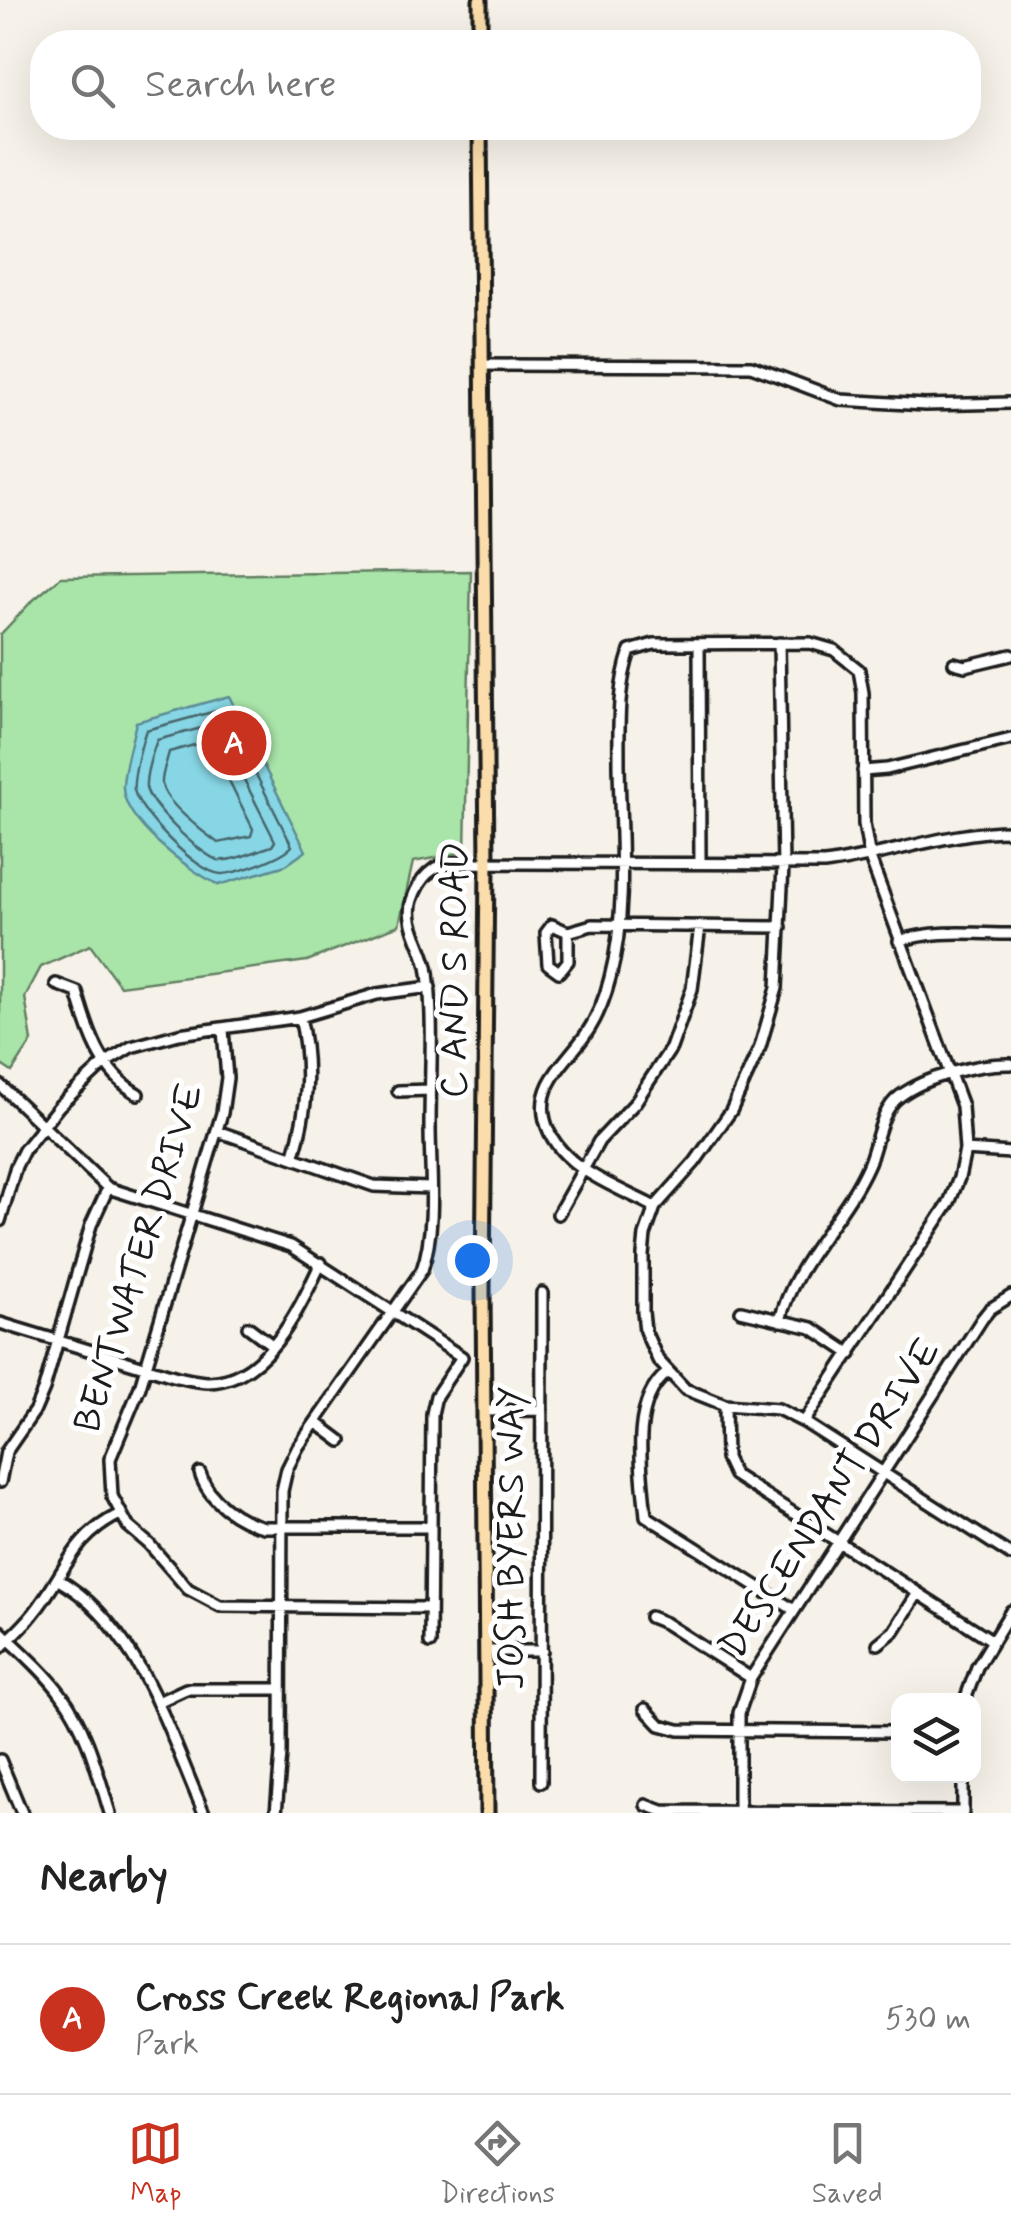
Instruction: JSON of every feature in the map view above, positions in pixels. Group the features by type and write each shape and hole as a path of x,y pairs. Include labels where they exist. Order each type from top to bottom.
{"main road":[{"path":"480,0 480,30"},
{"name":"C AND S ROAD","path":"480,140 487,1813"}],"street":[{"path":"482,365 751,366 841,400 925,405 1011,403"},
{"path":"779,643 782,928 777,988 760,1047 720,1131 655,1206 643,1255 643,1312 650,1344 667,1373 685,1389 725,1405 778,1410 804,1422 1011,1555"},
{"path":"655,1206 563,1154 551,1140 542,1109 551,1078 586,1034 602,1003 616,956 621,864 618,697 630,651 654,644 779,643 810,643 834,650 859,670 863,693 864,824 870,858 962,1106 965,1150 948,1204 804,1422"},
{"path":"699,644 700,862"},
{"path":"954,662 965,666 1011,655"},
{"path":"863,771 887,769 1011,739"},
{"path":"290,1813 277,1811 282,1491 287,1469 391,1310 422,1270 427,1256 430,987 411,903 426,875 440,864 486,862 782,866 870,858 987,832 1011,832"},
{"path":"568,932 568,960 558,972 548,964 546,933 552,925 568,932 592,925 782,928"},
{"path":"558,1214 599,1141 634,1104 671,1048 692,989 700,926"},
{"path":"900,941 924,932 1011,934"},
{"path":"56,984 77,992 89,1034 105,1063 122,1085 138,1094"},
{"path":"0,1221 16,1166 42,1127 105,1063 131,1047 179,1034 300,1018 377,994 430,987"},
{"path":"294,1156 304,1119 308,1078 308,1052 300,1018"},
{"name":"BENTWATER DRIVE","path":"120,1514 112,1496 110,1460 146,1366 217,1131 227,1078 223,1030"},
{"path":"780,1321 788,1296 864,1173 888,1111 897,1098 948,1070 1011,1064"},
{"path":"0,1085 108,1188 291,1246 462,1357 436,1396 432,1414 430,1643"},
{"path":"398,1091 430,1090"},
{"path":"217,1131 374,1186 430,1188"},
{"path":"965,1150 1011,1152"},
{"path":"0,1482 6,1452 35,1410 44,1389 91,1225 108,1188"},
{"path":"0,1323 206,1382 226,1380 246,1372 272,1345 304,1300 321,1263"},
{"name":"JOSH BYERS WAY","path":"541,1782 542,1293"},
{"name":"DESCENDANT DRIVE","path":"739,1813 738,1732 743,1694 751,1678 982,1319 1011,1296"},
{"path":"741,1311 812,1328 851,1354"},
{"path":"248,1327 272,1345"},
{"path":"667,1373 655,1383 643,1408 642,1488 646,1516 794,1610"},
{"path":"725,1405 726,1458 734,1475 992,1641"},
{"path":"484,1411 542,1410"},
{"path":"317,1423 341,1440"},
{"path":"200,1473 203,1483 236,1516 250,1524 430,1527"},
{"path":"0,1648 34,1614 80,1542 100,1524 120,1514 188,1589 220,1606 430,1608"},
{"path":"57,1579 78,1590 95,1606 144,1674 204,1813"},
{"path":"878,1644 894,1631 918,1593"},
{"path":"968,1693 977,1667 1011,1611"},
{"path":"650,1618 751,1678"},
{"path":"0,1630 62,1694 96,1766 110,1813"},
{"path":"488,1651 542,1651"},
{"path":"158,1702 186,1690 281,1689"},
{"path":"645,1709 669,1728 891,1732"},
{"path":"0,1760 22,1813"},
{"path":"646,1805 662,1811 739,1813 963,1813 963,1783"}],"green space":[{"path":"471,571 465,852 413,862 399,925 307,961 120,986 90,945 41,967 25,997 32,1041 12,1072 0,1064 0,635 31,602 61,577"}],"water":[{"path":"229,696 306,851 286,865 219,885 175,857 145,829 125,799 123,785 136,722"}],"place":[{"name":"Cross Creek Regional Park","path":"234,743"}]}
